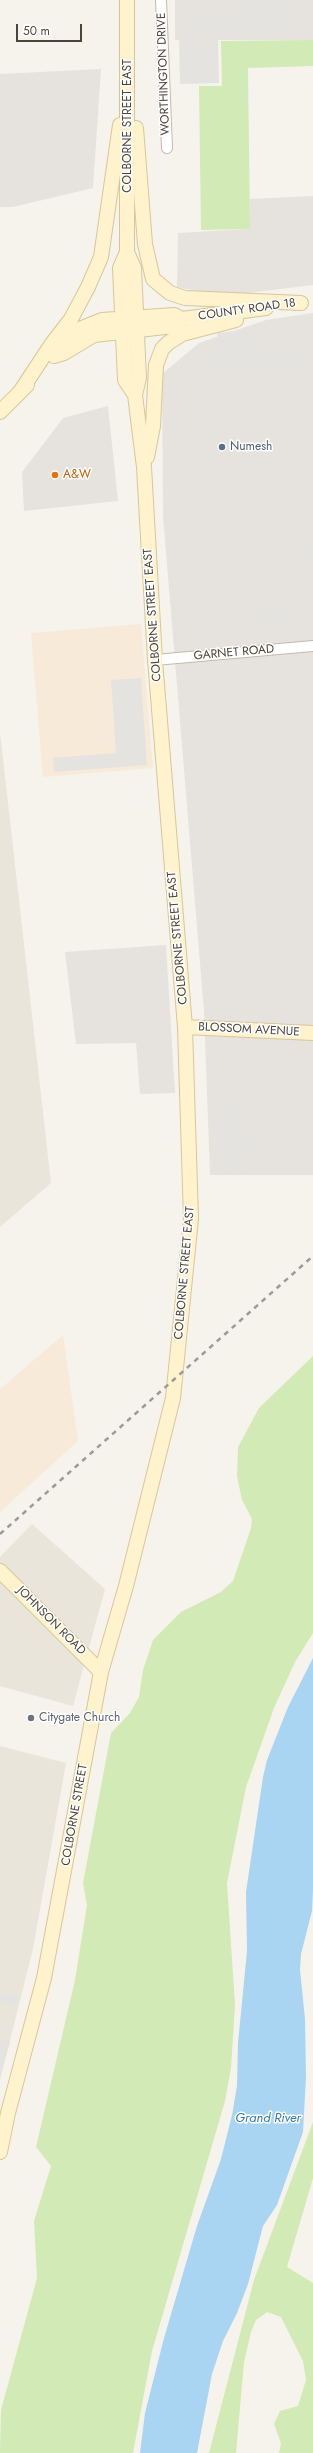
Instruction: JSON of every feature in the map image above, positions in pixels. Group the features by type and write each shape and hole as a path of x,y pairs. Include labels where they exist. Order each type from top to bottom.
{"main road":[{"name":"COLBORNE STREET EAST","path":"127,0 127,252 120,268 121,325 125,380 134,395 144,467 155,660 185,1027 191,1219 173,1398 153,1479"},
{"path":"128,66 136,132 145,244 153,279 170,293 185,298 307,302"},
{"path":"16,396 71,319 88,287 101,257 128,66"},
{"name":"COLBORNE STREET EAST","path":"127,252 134,268 137,324 139,378 134,395"},
{"path":"144,467 153,426 156,365 162,349 168,343 191,331 307,302"},
{"name":"COUNTY ROAD 18","path":"0,412 54,356 66,339 83,327 102,320 121,325 137,324 174,326 182,319 307,302"},
{"name":"BLOSSOM AVENUE","path":"185,1027 313,1033"},
{"name":"COLBORNE STREET","path":"0,2152 4,2112 44,1978 101,1672 153,1479"},
{"name":"JOHNSON ROAD","path":"0,1571 101,1672"}],"street":[{"name":"WORTHINGTON DRIVE","path":"161,0 167,148"},
{"name":"GARNET ROAD","path":"155,660 313,646"}],"shaded area":[{"path":"175,0 313,0 313,40 175,40"},
{"path":"231,0 297,0 297,31 179,31 180,9 231,9"},
{"path":"218,36 219,83 180,84 179,37"},
{"path":"101,69 93,188 13,207 0,207 0,74"},
{"path":"313,196 313,285 223,296 177,287 178,233 250,229 250,199"},
{"path":"313,313 313,1175 210,1175 204,1011 163,516 162,374 199,343 266,320"},
{"path":"261,328 263,348 313,343 313,361 306,362 307,370 258,375 256,366 199,372 197,352 219,350 217,333"},
{"path":"108,406 118,501 24,511 22,472 63,418"},
{"path":"313,536 313,568 299,569 297,537"},
{"path":"278,593 279,609 299,608 302,633 261,636 258,595"},
{"path":"141,624 153,768 43,777 31,633"},
{"path":"141,678 147,765 54,772 53,758 116,753 111,680"},
{"path":"0,732 51,1183 0,1227"},
{"path":"166,945 175,1093 140,1094 136,1043 76,1044 65,952"},
{"path":"218,1096 248,1097 247,1138 300,1140 300,1153 246,1151 245,1174 229,1173 229,1166 223,1165 223,1151 216,1151"},
{"path":"63,1335 78,1441 0,1512 0,1389"},
{"path":"32,1524 105,1589 73,1706 0,1686 0,1557"},
{"path":"0,1746 66,1763 33,1949 0,2080"},
{"path":"0,1994 18,1998 16,2006 0,2002"},
{"path":"0,2039 10,2042 0,2077"}],"green space":[{"path":"313,40 313,66 248,68 250,229 201,230 199,86 222,86 221,41"},
{"path":"313,1356 313,1633 295,1662 274,1708 246,1787 227,1883 235,2005 231,2068 225,2101 152,2351 133,2453 0,2453 1,2410 37,2278 34,2221 51,2166 36,2147 75,1980 87,1905 83,1883 111,1733 130,1713 139,1697 143,1670 153,1640 181,1612 221,1592 233,1581 251,1528 252,1519 242,1500 237,1476 238,1447 259,1408"},
{"path":"313,2122 313,2178 287,2267 313,2283 313,2453 279,2453 281,2443 274,2424 280,2411 298,2406 306,2380 303,2361 281,2317 267,2312 256,2320 251,2332 244,2362 236,2453 209,2453 254,2280"}],"water":[{"name":"Grand River","path":"313,1658 313,1890 312,1911 301,1954 300,1970 305,2019 306,2077 303,2132 277,2205 263,2226 248,2284 237,2313 223,2341 212,2374 197,2453 140,2453 145,2413 164,2338 197,2226 221,2159 232,2115 237,2086 238,2043 247,1951 246,1892 263,1777 267,1760 288,1707"}],"railway":[{"path":"0,1534 313,1256"}],"place":[{"name":"Numesh","path":"222,447"},
{"name":"A&W","path":"55,475"},
{"name":"Citygate Church","path":"31,1718"}]}
